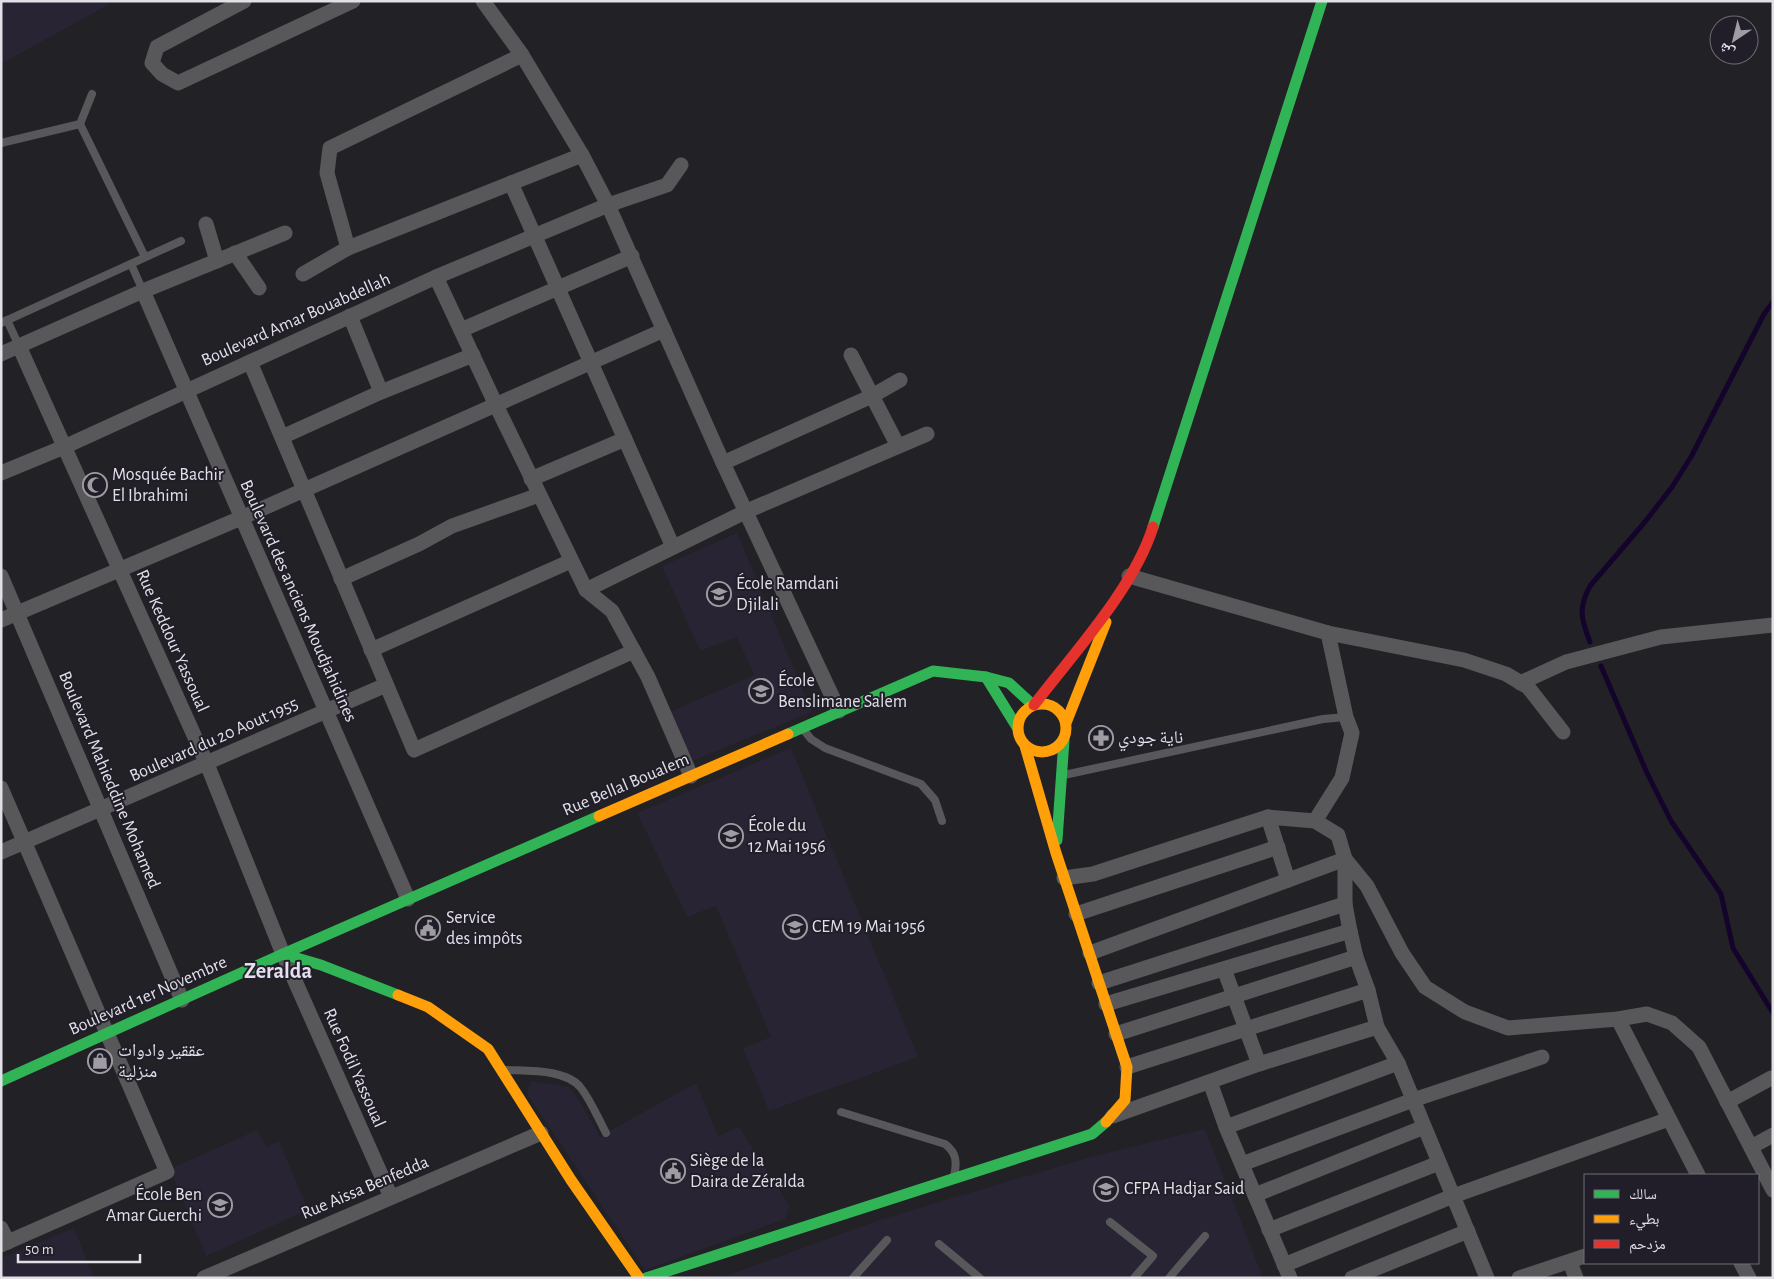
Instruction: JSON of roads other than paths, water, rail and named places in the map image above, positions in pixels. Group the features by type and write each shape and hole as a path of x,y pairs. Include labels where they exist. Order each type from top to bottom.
{"main road":[{"path":"1056,853 1066,723 1115,599 1148,544 1322,1"},
{"path":"1017,728 1022,713 1033,705 1115,599"},
{"name":"Rue Bellal Boualem","path":"283,954 933,671 986,676 1009,683 1033,705"},
{"path":"646,1278 1092,1134 1113,1116 1125,1100 1127,1067 1056,853 1025,746 1018,734 1017,728 986,676"},
{"path":"1033,705 1050,705 1058,709 1066,723"},
{"path":"1025,746 1039,752 1046,752 1059,746 1064,740"},
{"path":"283,954 330,968 428,1007 488,1049 571,1180 639,1278"},
{"name":"Boulevard 1er Novembre","path":"1,1081 283,954"}],"street":[{"path":"244,1 157,47 152,64 162,74 178,83 352,1"},
{"path":"483,1 522,55 582,155 608,205 724,463 840,712"},
{"path":"348,248 327,173 330,148 522,55"},
{"path":"302,274 348,248 582,155"},
{"name":"Boulevard Amar Bouabdellah","path":"1,473 64,447 436,277 608,205 667,185 681,165"},
{"path":"511,183 673,547"},
{"path":"206,224 217,261"},
{"path":"1,354 143,291 285,233"},
{"path":"235,253 259,288"},
{"path":"461,330 632,256"},
{"path":"436,277 531,479 586,590 612,611 648,677 691,776"},
{"name":"Boulevard des anciens Moudjahidines","path":"143,291 408,899"},
{"path":"350,316 381,392"},
{"path":"1,620 241,518 664,330"},
{"name":"Rue Keddour Yassoual","path":"19,346 207,764 283,954"},
{"path":"282,437 381,392 473,355"},
{"path":"851,355 898,446"},
{"path":"250,362 414,750 634,651"},
{"path":"724,463 872,396 900,380"},
{"path":"586,590 747,511 927,434"},
{"path":"531,479 625,439"},
{"path":"341,578 419,544 452,526 539,494"},
{"path":"371,650 571,560"},
{"name":"Boulevard Mahieddine Mohamed","path":"1,576 182,1000"},
{"path":"1128,576 1328,633 1464,660 1506,674 1528,687 1563,732"},
{"path":"1520,683 1566,662 1661,637 1773,625"},
{"path":"1315,821 1342,778 1352,733 1346,717 1328,633"},
{"name":"Boulevard du 20 Aout 1955","path":"1,852 386,685"},
{"path":"1,788 167,1172 5,1244 1,1228"},
{"path":"1268,817 1288,880"},
{"path":"1064,878 1093,874 1268,817 1315,821 1338,835 1345,859 1345,904 1350,931 1377,1027 1398,1063 1487,1278"},
{"path":"1076,914 1278,847"},
{"path":"1090,953 1345,859"},
{"path":"1345,859 1367,886 1380,915 1402,954 1425,986 1465,1012 1508,1028 1618,1019 1647,1014 1672,1023 1698,1047 1773,1190"},
{"path":"1099,983 1345,904"},
{"path":"1106,1004 1350,931"},
{"name":"Rue Fodil Yassoual","path":"283,954 392,1197"},
{"path":"1116,1034 1356,957"},
{"path":"1224,969 1259,1064"},
{"path":"1127,1067 1368,990"},
{"path":"1618,1019 1697,1174"},
{"path":"1113,1116 1259,1064 1377,1027"},
{"path":"1242,1164 1413,1100 1542,1057"},
{"path":"1226,1127 1398,1063"},
{"path":"1727,1102 1771,1078"},
{"path":"1210,1082 1226,1127 1287,1271 1453,1196 1669,1119"},
{"path":"1255,1195 1424,1127"},
{"name":"Rue Aissa Benfedda","path":"204,1278 541,1133"},
{"path":"1751,1147 1773,1136"},
{"path":"1269,1230 1439,1163"},
{"path":"1352,1278 1468,1231"},
{"path":"1519,1278 1584,1256"},
{"path":"1570,1262 1576,1278"},
{"path":"1742,1264 1749,1278"}],"lane":[{"path":"92,94 80,124 145,257"},
{"path":"1,142 80,124"},
{"path":"19,346 4,322 181,241"},
{"path":"132,264 143,291"},
{"path":"1062,776 1323,719 1346,717"},
{"path":"802,728 810,739 825,748 920,784 935,800 942,821"},
{"path":"501,1070 550,1072 581,1086 606,1133"},
{"path":"841,1112 945,1144 952,1149 957,1163 953,1178"},
{"path":"1110,1222 1153,1256 1134,1278"},
{"path":"1169,1278 1205,1236"},
{"path":"853,1278 887,1240"},
{"path":"939,1244 980,1278"}],"waterway":[{"path":"1590,642 1582,614 1582,607 1590,586 1672,487 1691,457 1764,314 1773,302"},
{"path":"1601,666 1647,773 1671,821 1721,894 1733,948 1773,1013"}],"place":[{"name":"Mosquée Bachir El Ibrahimi","path":"95,485"},
{"name":"École Ramdani Djilali","path":"719,594"},
{"name":"École Benslimane Salem","path":"761,691"},
{"name":"ناية جودي","path":"1101,738"},
{"name":"École du 12 Mai 1956","path":"731,836"},
{"name":"CEM 19 Mai 1956","path":"795,927"},
{"name":"Service des impôts","path":"428,928"},
{"name":"عققير وادوات منزلية","path":"100,1061"},
{"name":"Siège de la Daira de Zéralda","path":"673,1171"},
{"name":"CFPA Hadjar Said","path":"1106,1189"},
{"name":"École Ben Amar Guerchi","path":"220,1205"}],"district":[{"name":"Zeralda","path":"278,971"}]}
